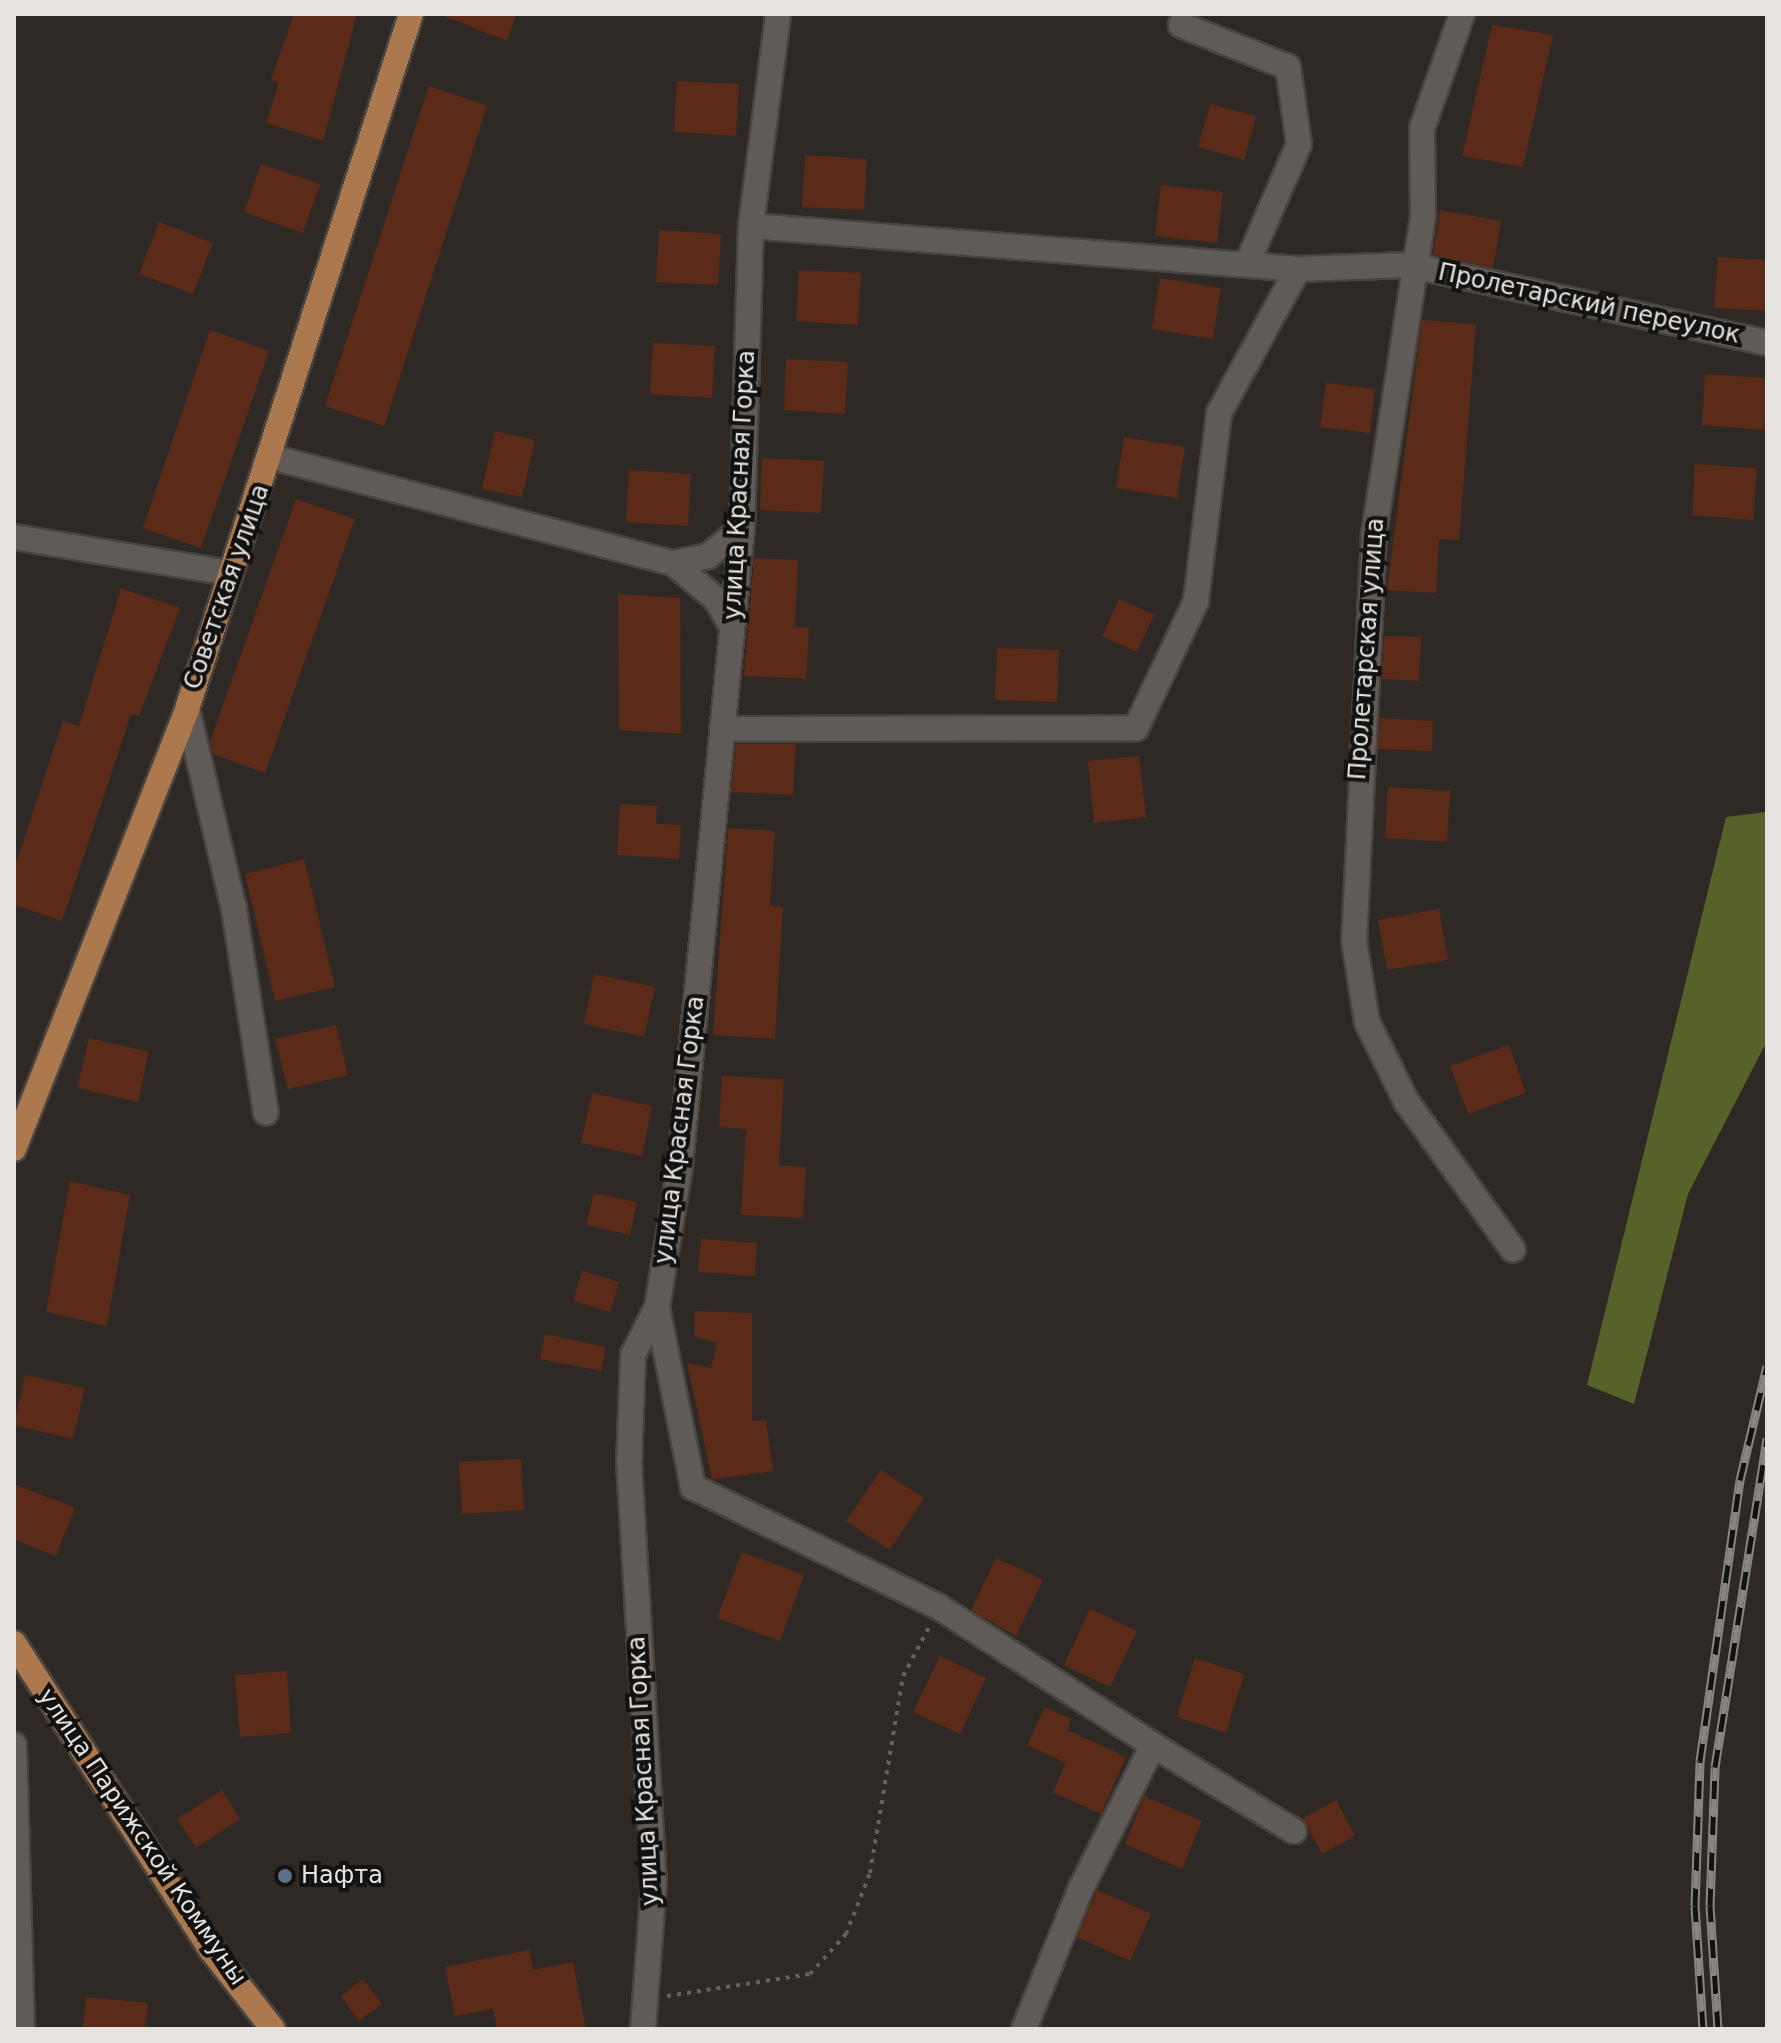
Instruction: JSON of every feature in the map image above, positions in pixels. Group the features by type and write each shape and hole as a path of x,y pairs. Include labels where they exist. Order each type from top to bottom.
{"main road":[{"name":"Советская улица","path":"14,1149 187,709 228,573 271,457 411,14"},
{"name":"улица Парижской Коммуны","path":"14,1643 212,1951 273,2029"}],"street":[{"path":"751,226 778,14"},
{"name":"Пролетарская улица","path":"1462,14 1422,128 1423,217 1410,265 1374,534 1354,940 1367,1022 1406,1101 1513,1250"},
{"path":"1181,25 1288,67 1299,144 1247,264"},
{"name":"Пролетарский переулок","path":"751,226 1298,269 1410,265 1767,343"},
{"name":"улица Красная Горка","path":"643,2029 650,2000 654,1883 629,1465 633,1355 657,1307 680,1166 742,528 751,226"},
{"path":"722,729 1136,728 1196,601 1219,413 1298,269"},
{"path":"271,457 673,563 716,599 732,627"},
{"path":"673,563 708,556 742,528"},
{"path":"14,537 228,573"},
{"path":"187,709 234,909 266,1113"},
{"path":"657,1307 693,1487 939,1607 1153,1745 1294,1831"},
{"path":"14,1745 22,2029"},
{"path":"1024,2029 1081,1888 1153,1745"}],"path":[{"path":"650,2000 810,1974 846,1934 870,1873 903,1676 939,1607"}],"green space":[{"path":"1766,812 1767,1041 1688,1194 1634,1404 1587,1385 1726,817"}],"building":[{"path":"294,14 357,14 323,141 266,123 279,83 271,80"},
{"path":"439,14 516,14 507,41"},
{"path":"1492,25 1553,35 1523,167 1462,156"},
{"path":"677,81 739,84 736,136 674,132"},
{"path":"429,86 487,106 384,426 325,406"},
{"path":"1210,104 1256,116 1244,160 1198,147"},
{"path":"805,155 867,159 864,210 802,207"},
{"path":"261,164 320,184 303,233 244,212"},
{"path":"1161,185 1223,192 1217,243 1155,236"},
{"path":"1440,210 1501,221 1493,268 1433,255"},
{"path":"159,222 213,243 193,294 139,274"},
{"path":"659,230 721,234 718,285 656,282"},
{"path":"1718,257 1767,260 1767,311 1714,308"},
{"path":"799,270 861,273 858,325 796,321"},
{"path":"1160,278 1221,288 1213,339 1152,329"},
{"path":"1422,320 1476,324 1459,540 1439,539 1436,593 1387,590"},
{"path":"210,330 269,351 201,548 143,528"},
{"path":"653,343 715,346 712,398 650,394"},
{"path":"786,359 848,362 845,414 784,410"},
{"path":"1705,374 1767,378 1764,430 1702,425"},
{"path":"1326,383 1375,389 1370,433 1320,427"},
{"path":"495,431 535,440 522,497 482,489"},
{"path":"1124,437 1185,447 1177,498 1116,488"},
{"path":"762,458 824,461 821,513 760,510"},
{"path":"1695,464 1757,468 1753,520 1692,515"},
{"path":"629,470 691,474 688,526 626,522"},
{"path":"296,499 355,519 265,773 213,754 210,742"},
{"path":"754,558 798,560 795,627 809,628 806,679 744,676"},
{"path":"121,588 180,608 139,716 131,714 62,921 14,905 14,870 63,721 79,726"},
{"path":"618,594 680,598 681,734 619,730"},
{"path":"1119,599 1154,615 1137,652 1102,636"},
{"path":"1384,636 1421,637 1419,681 1382,679"},
{"path":"997,648 1059,650 1057,702 995,700"},
{"path":"1380,718 1433,721 1432,751 1378,749"},
{"path":"736,744 796,744 793,795 731,792"},
{"path":"1139,756 1146,817 1094,823 1088,761"},
{"path":"1388,787 1450,791 1447,842 1385,838"},
{"path":"620,804 657,806 656,824 681,825 679,859 617,855"},
{"path":"728,828 775,831 770,906 783,907 775,1039 713,1035"},
{"path":"304,859 335,987 275,1001 245,874"},
{"path":"1439,909 1448,960 1387,970 1378,920"},
{"path":"594,974 655,987 644,1037 584,1024"},
{"path":"336,1025 348,1075 288,1089 275,1039"},
{"path":"89,1038 149,1052 138,1102 77,1088"},
{"path":"1509,1045 1526,1093 1468,1114 1450,1066"},
{"path":"722,1076 784,1079 779,1165 806,1167 803,1218 741,1215 746,1129 719,1127"},
{"path":"592,1093 652,1106 642,1156 581,1143"},
{"path":"70,1181 130,1195 107,1326 46,1312"},
{"path":"594,1193 637,1202 630,1235 586,1225"},
{"path":"701,1239 757,1243 755,1276 698,1272"},
{"path":"582,1271 619,1282 610,1312 573,1301"},
{"path":"695,1311 752,1313 752,1421 766,1420 773,1471 712,1479 687,1363 711,1368 717,1343 694,1336"},
{"path":"545,1334 606,1347 601,1371 540,1359"},
{"path":"25,1375 85,1388 73,1439 14,1425"},
{"path":"521,1459 524,1510 462,1514 459,1462"},
{"path":"881,1470 924,1498 890,1550 846,1521"},
{"path":"14,1484 75,1508 56,1556 14,1540"},
{"path":"742,1552 804,1575 780,1641 717,1618"},
{"path":"996,1558 1043,1580 1016,1636 971,1610"},
{"path":"1090,1609 1137,1631 1110,1687 1064,1665"},
{"path":"940,1656 986,1678 960,1734 913,1712"},
{"path":"1195,1658 1244,1674 1226,1733 1177,1717"},
{"path":"287,1671 291,1733 240,1737 235,1675"},
{"path":"1045,1707 1071,1719 1067,1730 1126,1757 1101,1814 1053,1792 1066,1763 1027,1745"},
{"path":"222,1790 240,1819 196,1848 177,1819"},
{"path":"1144,1796 1202,1821 1182,1869 1125,1844"},
{"path":"1336,1800 1355,1836 1322,1854 1303,1818"},
{"path":"1097,1890 1151,1914 1130,1961 1077,1937"},
{"path":"529,1950 533,1970 573,1962 586,2029 497,2029 493,2009 455,2016 445,1967"},
{"path":"363,1979 382,2004 359,2021 341,1996"},
{"path":"86,1997 148,2003 145,2029 83,2029"}],"railway":[{"path":"1703,2029 1695,1906 1700,1761 1740,1480 1767,1366"},
{"path":"1718,2029 1710,1906 1715,1767 1767,1438"}],"place":[{"name":"Нафта","path":"285,1876"}]}
